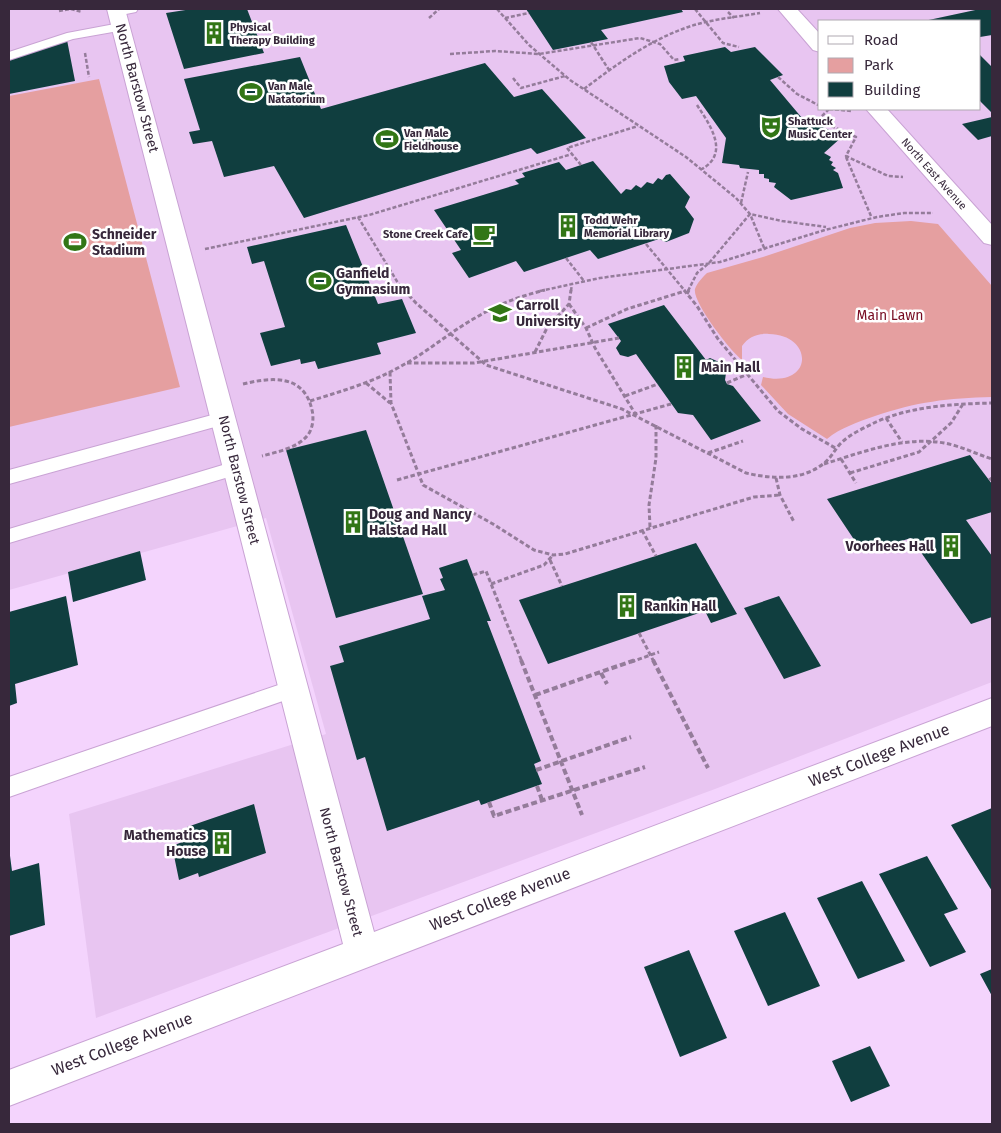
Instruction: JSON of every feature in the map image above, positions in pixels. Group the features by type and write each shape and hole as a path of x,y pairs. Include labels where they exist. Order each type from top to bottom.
{"street":[{"path":"786,9 818,44"},
{"name":"North Barstow Street","path":"121,14 181,255 362,952"},
{"name":"North East Avenue","path":"877,110 992,238"},
{"name":"West College Avenue","path":"9,1088 992,712"}],"lane":[{"path":"9,56 71,36 121,14"},
{"path":"9,477 223,418"},
{"path":"9,536 236,466"},
{"path":"9,787 293,689"}],"path":[{"path":"429,18 439,9"},
{"path":"497,9 539,54 565,76 701,169 741,203 750,214 765,250"},
{"path":"695,9 723,43 739,47"},
{"path":"728,12 734,18"},
{"path":"505,18 529,13"},
{"path":"584,89 609,70 654,42 679,31 706,23 760,13"},
{"path":"450,54 495,51 539,54 591,43 633,38 654,42 665,48 674,60 680,59"},
{"path":"591,43 609,70"},
{"path":"513,78 521,88 565,76"},
{"path":"778,77 796,94 818,105"},
{"path":"697,106 716,138 716,159 712,166 701,169"},
{"path":"828,110 818,120 856,137 846,156"},
{"path":"581,165 567,148 639,125"},
{"path":"181,255 358,216 572,154"},
{"path":"846,156 888,176 902,177 933,172"},
{"path":"846,156 871,216"},
{"path":"741,203 748,172"},
{"path":"310,401 390,372 490,310 534,292 584,281 709,263 765,250 871,216 894,213 933,213"},
{"path":"750,214 830,228"},
{"path":"586,328 627,309 686,293 697,273 709,263 750,214"},
{"path":"358,216 398,283 416,303 484,362 510,373 622,409 746,473 765,478 788,478 814,470 832,456 840,444 861,429 886,418 929,407 964,403 992,403"},
{"path":"646,244 686,293 718,339 778,411 802,429 837,449"},
{"path":"566,258 584,281"},
{"path":"535,352 547,328 569,304 572,283"},
{"path":"569,304 586,328 636,415"},
{"path":"407,363 462,364 484,362 592,341 619,338"},
{"path":"743,369 747,368"},
{"path":"390,372 391,403 423,485 493,524 534,550 564,554 754,497 780,495"},
{"path":"727,383 748,374"},
{"path":"216,391 255,380 278,379 298,385 310,401 314,418 312,430 305,438 282,450 236,466"},
{"path":"366,382 391,403"},
{"path":"625,396 658,384"},
{"path":"850,473 919,452 950,423 964,403"},
{"path":"397,480 671,404"},
{"path":"886,418 902,442"},
{"path":"650,527 649,502 655,468 656,425"},
{"path":"822,464 902,442 920,440 945,443 992,459"},
{"path":"707,454 743,441"},
{"path":"841,459 856,483"},
{"path":"776,478 780,495 794,522"},
{"path":"642,530 656,556"},
{"path":"490,584 544,565 553,554"},
{"path":"550,560 562,586"},
{"path":"473,575 486,571 582,815"},
{"path":"639,633 708,768"},
{"path":"534,695 660,652"},
{"path":"601,673 607,684"},
{"path":"536,770 632,737"},
{"path":"488,802 494,816 645,767"},
{"path":"537,786 542,800"}],"shaded area":[{"name":"Carroll University","path":"9,9 992,9 992,682 715,789 96,1018 69,814 326,734 266,518 9,590"}],"green space":[{"name":"Schneider Stadium","path":"99,79 180,387 9,427 9,96"},
{"name":"Main Lawn","path":"911,221 938,224 992,286 992,397 961,398 904,407 856,423 827,439 788,414 761,385 763,377 780,379 791,375 799,369 802,360 800,351 794,343 784,337 769,334 757,335 747,340 742,346 742,360 706,315 695,289 707,273 763,257 850,228 875,223"}],"building":[{"name":"Physical Therapy Building","path":"192,9 247,9 264,53 184,69 166,13"},
{"path":"526,9 681,9 683,12 601,30 608,39 553,50"},
{"path":"980,9 992,9 992,35 981,37 981,20 929,20"},
{"path":"67,40 75,81 9,94 9,59"},
{"name":"Shattuck Music Center","path":"725,47 731,52 755,47 783,75 770,80 802,118 843,136 824,153 831,157 829,160 833,162 831,165 836,168 833,170 838,173 843,188 791,200 774,187 776,183 769,182 769,179 764,178 764,174 759,174 759,170 740,168 739,165 722,163 726,138 696,96 682,99 669,82 664,66 685,61 683,56"},
{"path":"981,56 992,67 992,113 981,102"},
{"name":"Van Male Fieldhouse","path":"300,57 321,109 485,63 514,97 542,89 586,138 537,154 531,148 304,218 274,166 224,177 212,141 193,144 189,132 200,130 184,79"},
{"path":"992,117 992,136 978,140 962,124"},
{"name":"Todd Wehr Memorial Library","path":"593,161 621,194 626,189 631,190 636,185 641,188 647,182 653,184 658,178 662,180 666,175 670,174 690,197 685,207 694,219 689,233 666,242 659,239 598,259 590,250 524,272 516,261 469,278 452,253 461,250 434,210 519,184 515,180 525,177 522,173 559,162 566,170"},
{"name":"Ganfield Gymnasium","path":"346,225 378,304 402,299 416,333 377,343 381,354 318,369 315,361 301,364 300,359 271,366 260,333 285,327 264,261 252,264 247,247"},
{"name":"Main Hall","path":"664,305 706,360 710,358 719,362 726,373 725,380 727,384 733,386 761,421 711,440 693,415 678,413 636,354 628,357 620,355 616,348 621,341 608,324"},
{"name":"Doug and Nancy Halstad Hall","path":"366,430 423,594 336,618 286,450"},
{"name":"Voorhees Hall","path":"970,455 992,484 992,512 966,520 992,556 992,617 971,624 911,538 863,553 827,499"},
{"name":"Rankin Hall","path":"696,543 737,614 711,623 705,611 548,664 519,600"},
{"path":"140,551 146,580 73,602 68,572"},
{"path":"467,559 491,621 487,621 541,761 534,764 542,784 481,805 479,800 387,831 365,757 357,760 330,666 344,662 339,646 430,619 422,596 445,590 440,579 443,578 439,568"},
{"path":"66,596 78,665 15,684 17,703 9,706 9,612"},
{"path":"779,596 821,666 784,679 744,608"},
{"name":"Mathematics House","path":"254,804 266,853 199,877 198,873 179,880 172,846 190,839 187,827"},
{"path":"992,808 992,891 951,825"},
{"path":"9,848 12,871 39,863 45,925 9,936"},
{"path":"927,856 958,909 944,914 966,952 930,967 879,874"},
{"path":"862,881 905,961 858,979 817,898"},
{"path":"785,912 820,986 768,1006 734,931"},
{"path":"689,950 727,1038 680,1057 644,967"},
{"path":"992,969 992,996 980,974"},
{"path":"870,1046 890,1086 851,1102 832,1061"}],"place":[{"name":"Physical Therapy Building","path":"214,33"},
{"name":"Van Male Natatorium","path":"251,92"},
{"name":"Shattuck Music Center","path":"771,127"},
{"name":"Van Male Fieldhouse","path":"387,139"},
{"name":"Todd Wehr Memorial Library","path":"568,226"},
{"name":"Stone Creek Cafe","path":"484,234"},
{"name":"Schneider Stadium","path":"75,242"},
{"name":"Ganfield Gymnasium","path":"320,281"},
{"name":"Carroll University","path":"500,313"},
{"name":"Main Hall","path":"684,367"},
{"name":"Doug and Nancy Halstad Hall","path":"353,522"},
{"name":"Voorhees Hall","path":"951,546"},
{"name":"Rankin Hall","path":"627,606"},
{"name":"Mathematics House","path":"222,843"}]}
